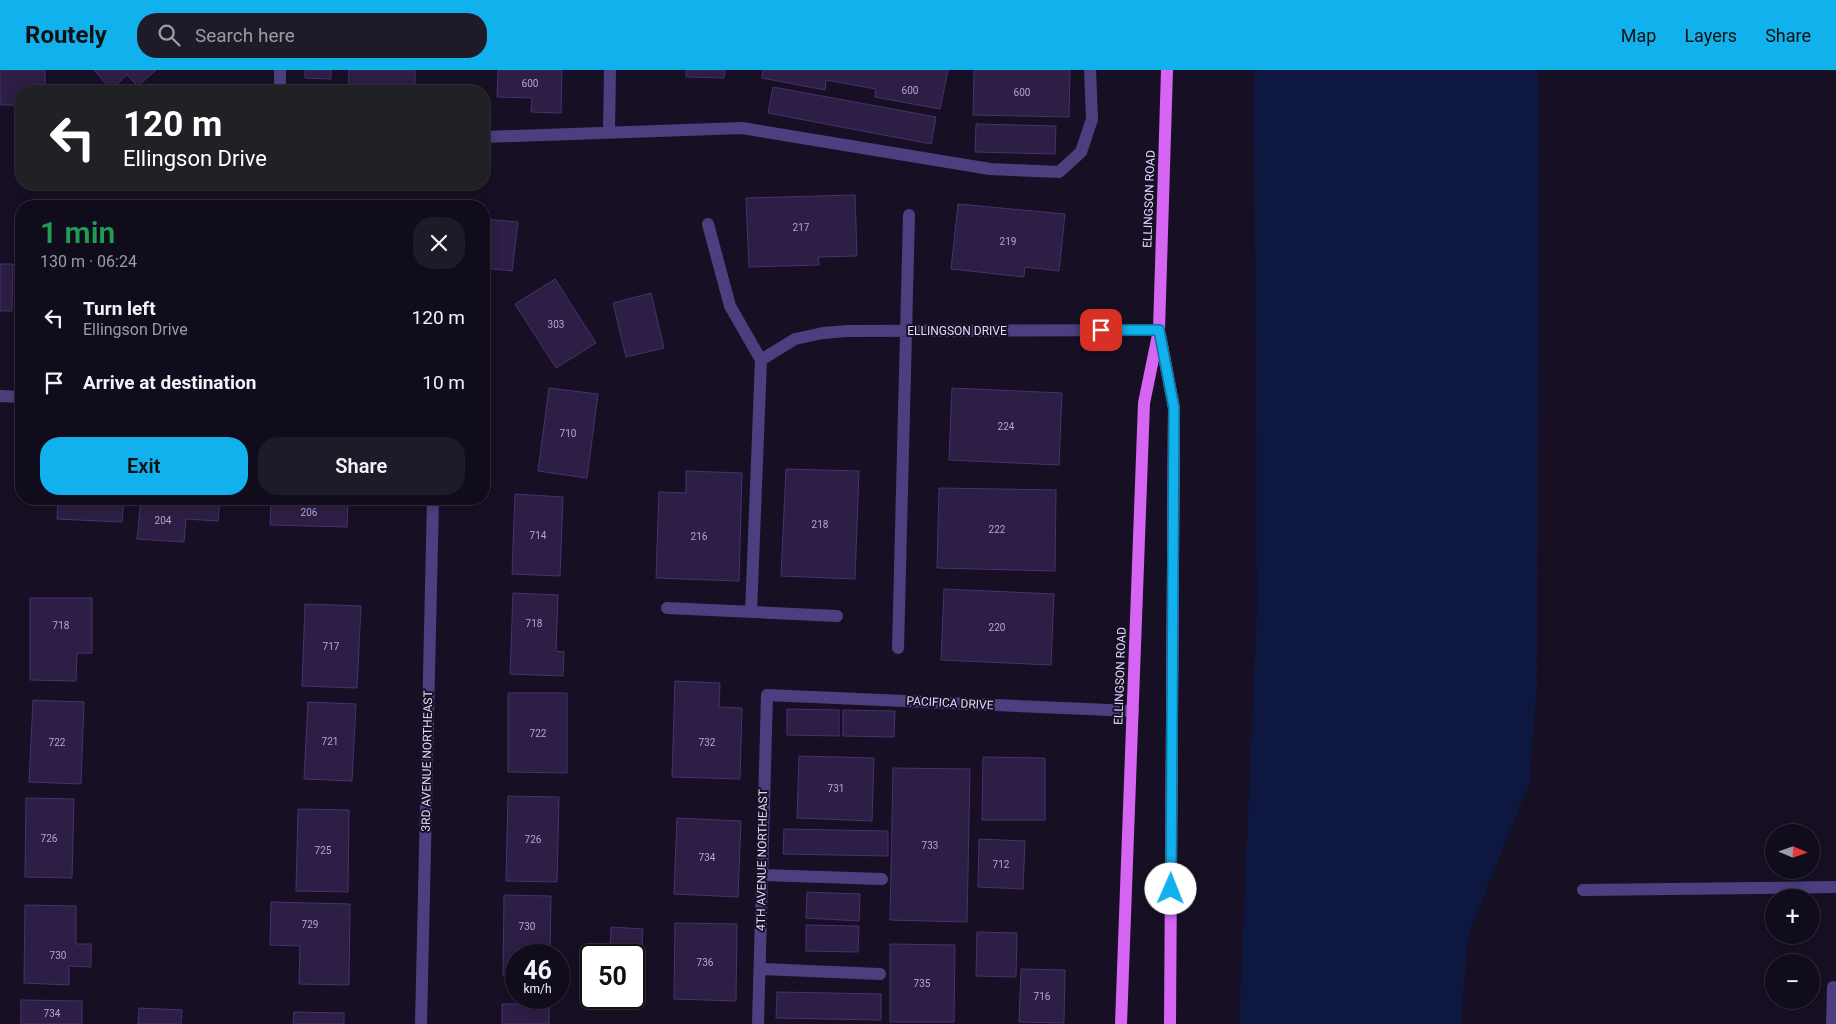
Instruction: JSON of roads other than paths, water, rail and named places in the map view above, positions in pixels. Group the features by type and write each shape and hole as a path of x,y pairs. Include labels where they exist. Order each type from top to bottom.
{"main road":[{"name":"ELLINGSON ROAD","path":"1121,1024 1144,403 1159,330 1167,70"},
{"name":"ELLINGSON ROAD","path":"1159,330 1174,408 1170,1024"}],"street":[{"path":"280,70 280,85"},
{"path":"609,132 610,70"},
{"path":"490,137 742,128 990,169 1060,172 1081,152 1092,119 1090,70"},
{"path":"898,648 910,215"},
{"path":"708,224 730,306 761,360 751,612"},
{"name":"ELLINGSON DRIVE","path":"761,360 795,339 823,333 1159,330"},
{"path":"0,396 15,397"},
{"name":"3RD AVENUE NORTHEAST","path":"421,1024 433,505"},
{"path":"667,608 837,616"},
{"name":"PACIFICA DRIVE","path":"766,696 1133,712"},
{"name":"4TH AVENUE NORTHEAST","path":"758,1024 766,696"},
{"path":"762,875 882,879"},
{"path":"1583,890 1836,887"},
{"path":"760,969 880,974"},
{"path":"1832,1024 1833,988"}],"water":[{"path":"1254,70 1538,70 1537,687 1529,784 1468,936 1461,1024 1239,1024 1257,609"}]}
